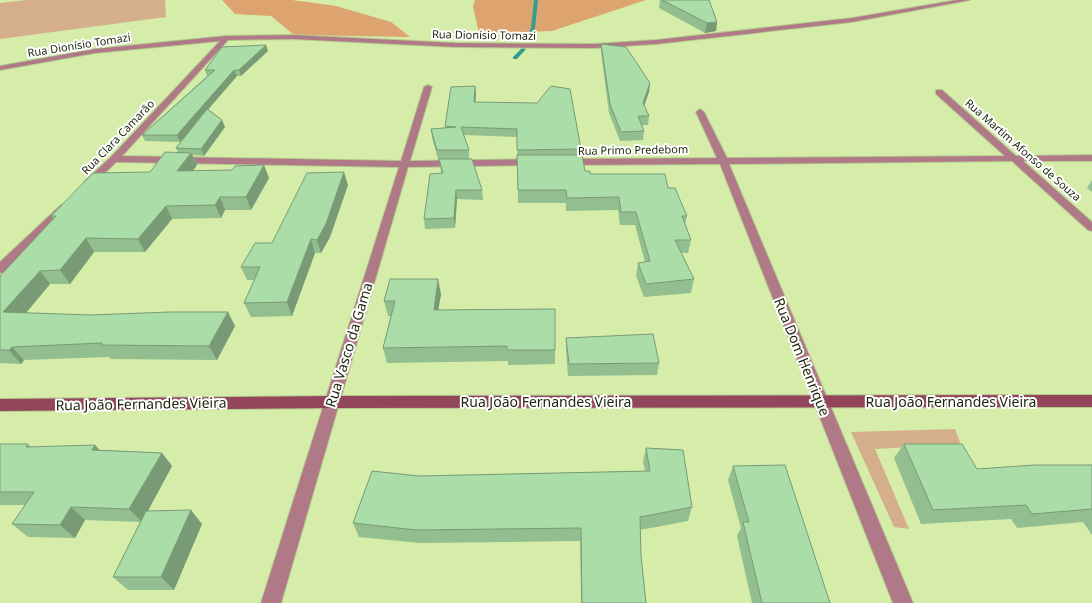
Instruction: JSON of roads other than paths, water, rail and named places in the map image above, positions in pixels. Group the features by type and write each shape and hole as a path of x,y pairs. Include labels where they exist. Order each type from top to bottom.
{"street":[{"name":"Rua Dionísio Tomazi","path":"0,68 95,51 226,38 293,37 455,45 594,46 693,38 852,20 967,0"},
{"name":"Rua Clara Camarão","path":"0,269 114,160 226,38"},
{"name":"Rua Vasco da Gama","path":"271,603 428,87"},
{"name":"Rua Martim Afonso de Souza","path":"938,92 1092,228"},
{"name":"Rua Dom Henrique","path":"700,112 723,160 903,603"},
{"name":"Rua Primo Predebom","path":"114,160 404,164 1092,158"},
{"name":"Rua João Fernandes Vieira","path":"0,405 332,402 1092,401"}],"waterway":[{"path":"530,34 533,28 536,0"},
{"path":"515,58 524,49"}]}
